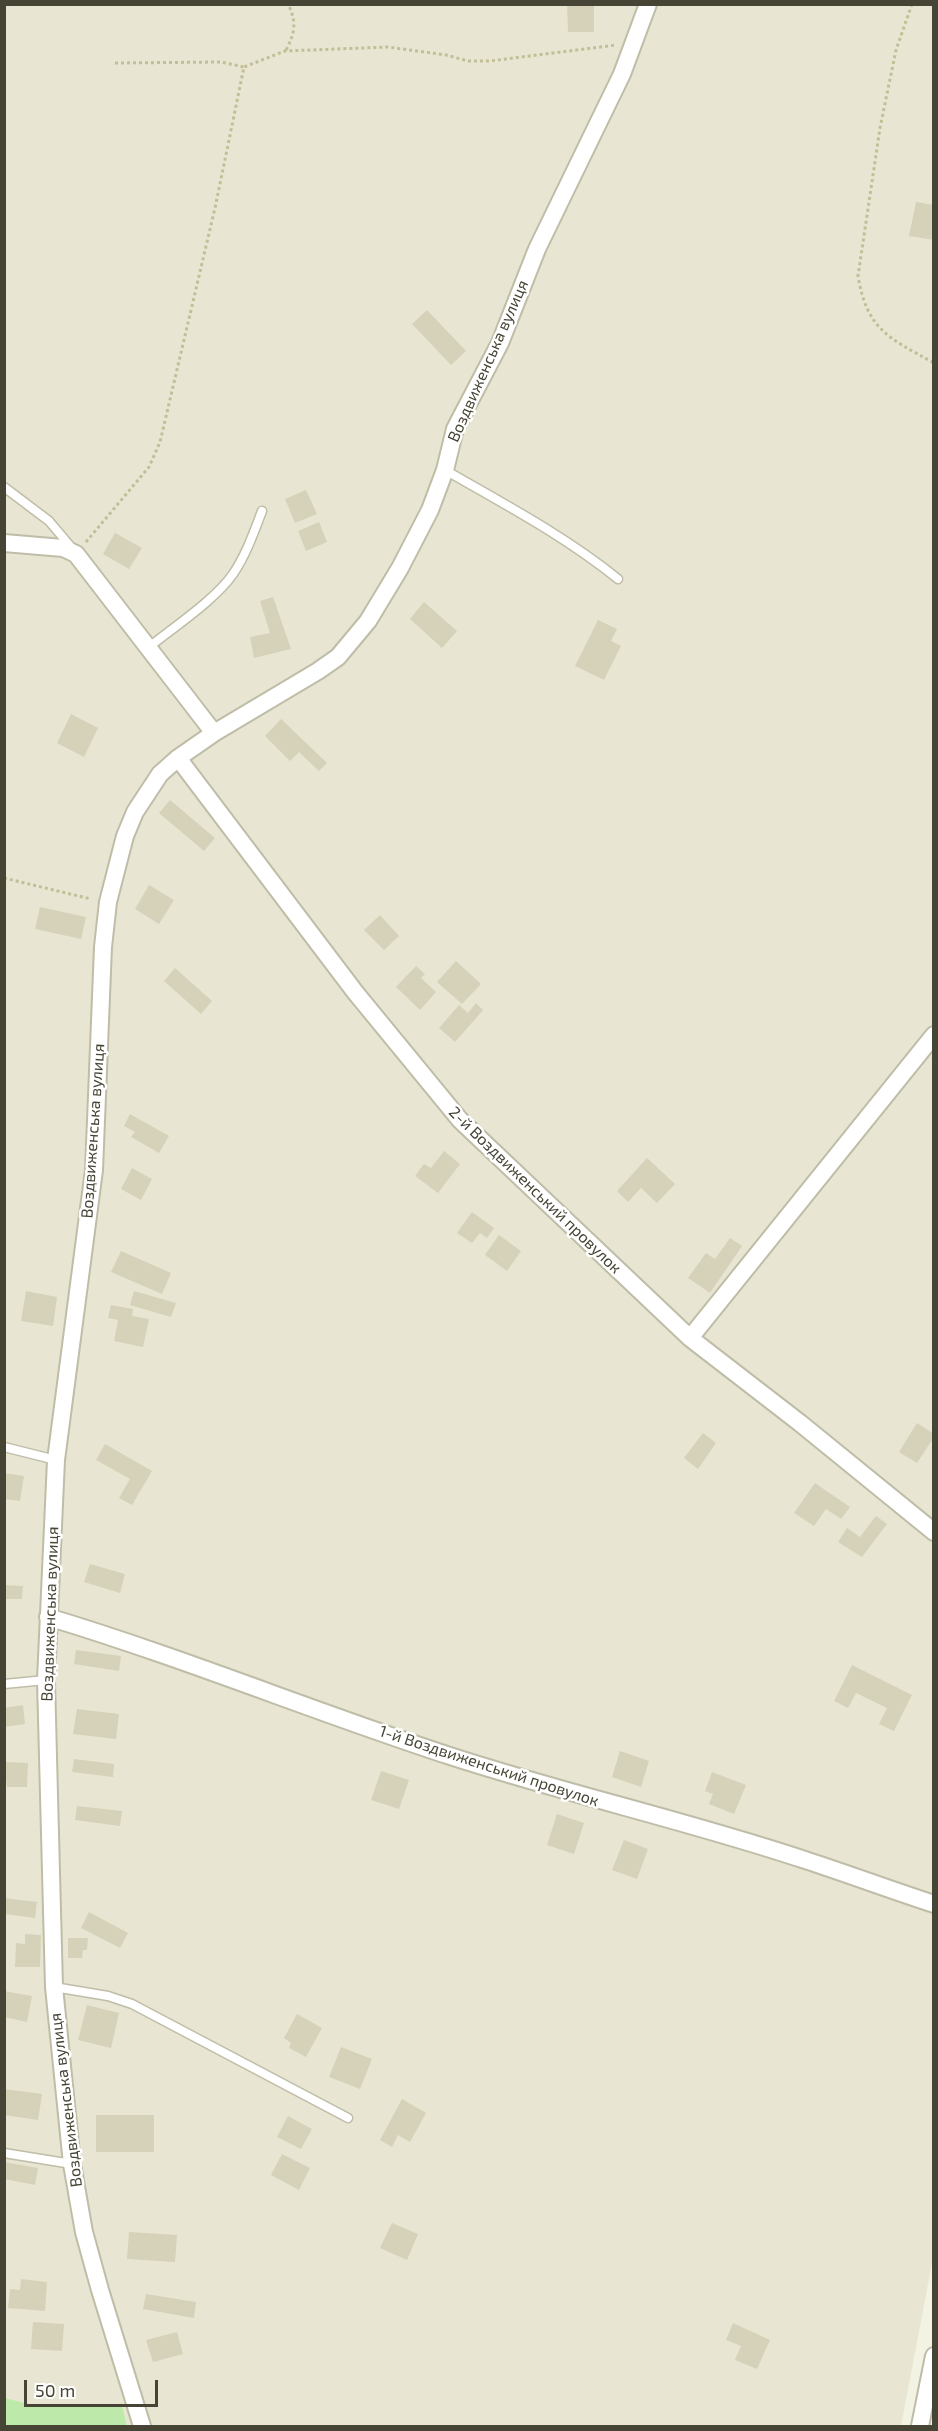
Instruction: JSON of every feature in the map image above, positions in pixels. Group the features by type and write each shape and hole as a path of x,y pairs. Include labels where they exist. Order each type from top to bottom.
{"street":[{"name":"Воздвиженська вулиця","path":"142,2427 84,2232 72,2164 54,1987 46,1680 56,1460 94,1170 103,947 108,902 117,862 135,812 160,774 178,758 214,733 338,657 368,621 400,568 430,510 445,470 456,429 500,343 537,249 635,43 648,4"},
{"path":"4,543 63,548 76,554 214,733"},
{"name":"2-й Воздвиженський провулок","path":"178,758 356,992 460,1120 690,1338 800,1423 933,1532"},
{"path":"690,1338 933,1035"},
{"name":"1-й Воздвиженський провулок","path":"48,1617 133,1642 179,1661 447,1755 519,1778 805,1859 933,1904"},
{"path":"920,2427 933,2356"}],"lane":[{"path":"445,470 537,523 589,556 618,579"},
{"path":"4,487 49,521 76,554"},
{"path":"149,647 221,589 233,575 245,554 262,511"},
{"path":"4,1447 56,1460"},
{"path":"4,1684 46,1680"},
{"path":"54,1987 108,1996 132,2004 348,2118"},
{"path":"4,2153 72,2164"}],"path":[{"path":"285,51 294,35 295,25 288,4"},
{"path":"912,4 896,50 880,128 858,276 862,299 869,316 885,334 933,363"},
{"path":"115,63 221,62 244,67 285,51 388,47 446,55 468,62 635,43"},
{"path":"76,554 148,467 160,442 215,208 244,67"},
{"path":"4,878 108,902"}],"shaded area":[{"path":"5,5 933,5 934,2253 901,2426 5,2426"}],"green space":[{"path":"5,2398 36,2406 122,2406 127,2426 5,2426"}],"building":[{"path":"567,4 594,4 594,32 568,32"},
{"path":"916,202 934,205 934,240 909,236"},
{"path":"427,310 466,351 451,365 412,324"},
{"path":"306,490 317,514 295,523 285,499"},
{"path":"319,522 327,542 306,551 298,531"},
{"path":"115,533 142,548 129,569 103,554"},
{"path":"273,597 291,649 254,658 250,637 270,633 260,601"},
{"path":"424,602 457,631 442,648 410,619"},
{"path":"598,620 617,629 611,641 621,646 604,680 575,666"},
{"path":"71,714 98,728 84,757 57,743"},
{"path":"281,719 327,763 319,771 299,752 290,761 265,736"},
{"path":"170,800 215,838 204,851 159,813"},
{"path":"149,885 174,900 159,924 135,909"},
{"path":"40,907 86,917 81,939 35,929"},
{"path":"380,915 399,936 384,950 364,930"},
{"path":"456,961 481,984 462,1004 437,982"},
{"path":"416,966 425,974 421,978 436,992 420,1010 396,987"},
{"path":"175,968 212,1001 201,1014 164,981"},
{"path":"476,1003 483,1010 455,1042 439,1028 459,1005 468,1013"},
{"path":"130,1114 169,1136 159,1153 131,1137 135,1132 124,1126"},
{"path":"444,1151 460,1164 438,1193 415,1176 424,1164 431,1168"},
{"path":"647,1158 675,1184 657,1203 641,1188 628,1202 617,1191"},
{"path":"132,1168 152,1179 141,1200 121,1189"},
{"path":"472,1212 494,1228 487,1238 480,1233 472,1243 457,1233"},
{"path":"499,1235 521,1251 507,1271 485,1255"},
{"path":"730,1238 742,1246 710,1293 688,1278 706,1253 715,1259"},
{"path":"121,1251 171,1273 162,1294 111,1272"},
{"path":"26,1291 57,1297 53,1326 21,1321"},
{"path":"134,1291 176,1303 171,1317 130,1305"},
{"path":"111,1305 133,1309 132,1316 149,1319 143,1347 114,1341 118,1320 108,1318"},
{"path":"917,1423 934,1434 934,1437 917,1463 899,1452"},
{"path":"703,1433 716,1443 698,1469 684,1458"},
{"path":"105,1444 152,1471 132,1505 119,1498 130,1479 96,1460"},
{"path":"4,1473 24,1476 20,1501 4,1499"},
{"path":"815,1483 850,1507 841,1519 826,1509 814,1526 794,1513"},
{"path":"876,1516 887,1524 862,1557 838,1542 847,1528 860,1537"},
{"path":"90,1564 125,1574 120,1593 84,1582"},
{"path":"4,1585 23,1586 22,1599 4,1599"},
{"path":"76,1650 121,1656 119,1671 74,1664"},
{"path":"852,1665 912,1695 894,1731 879,1724 887,1708 856,1693 848,1708 834,1701"},
{"path":"23,1705 25,1724 4,1727 4,1708"},
{"path":"77,1709 119,1714 116,1739 73,1734"},
{"path":"620,1751 649,1761 641,1787 612,1777"},
{"path":"74,1759 114,1764 113,1777 72,1772"},
{"path":"4,1762 28,1763 27,1787 7,1787"},
{"path":"381,1771 409,1780 399,1809 371,1800"},
{"path":"712,1772 746,1785 734,1814 709,1804 713,1794 705,1791"},
{"path":"77,1806 122,1811 120,1826 75,1820"},
{"path":"557,1814 584,1823 574,1854 547,1845"},
{"path":"624,1840 648,1849 637,1879 612,1870"},
{"path":"4,1898 37,1902 35,1918 4,1914"},
{"path":"89,1912 128,1933 120,1948 81,1928"},
{"path":"25,1934 41,1935 40,1967 15,1967 16,1943 25,1944"},
{"path":"68,1938 88,1938 87,1950 83,1950 82,1958 68,1958"},
{"path":"4,1991 32,1996 27,2022 4,2017"},
{"path":"87,2005 119,2013 111,2048 78,2040"},
{"path":"297,2014 322,2028 306,2057 289,2048 291,2043 284,2038"},
{"path":"341,2047 372,2059 360,2089 329,2077"},
{"path":"4,2089 42,2094 38,2120 4,2115"},
{"path":"402,2099 426,2113 410,2142 398,2135 392,2147 380,2140"},
{"path":"96,2115 154,2115 154,2152 96,2152"},
{"path":"288,2116 312,2129 301,2149 277,2137"},
{"path":"282,2154 310,2168 299,2190 271,2175"},
{"path":"4,2162 38,2168 35,2185 4,2179"},
{"path":"392,2223 418,2234 407,2260 380,2248"},
{"path":"129,2232 177,2235 175,2262 127,2259"},
{"path":"21,2279 47,2282 45,2311 8,2308 10,2289 20,2290"},
{"path":"146,2294 196,2302 194,2318 143,2309"},
{"path":"33,2322 64,2324 62,2351 31,2349"},
{"path":"733,2323 770,2340 757,2369 735,2360 741,2346 726,2340"},
{"path":"177,2332 183,2354 153,2362 146,2340"}]}
